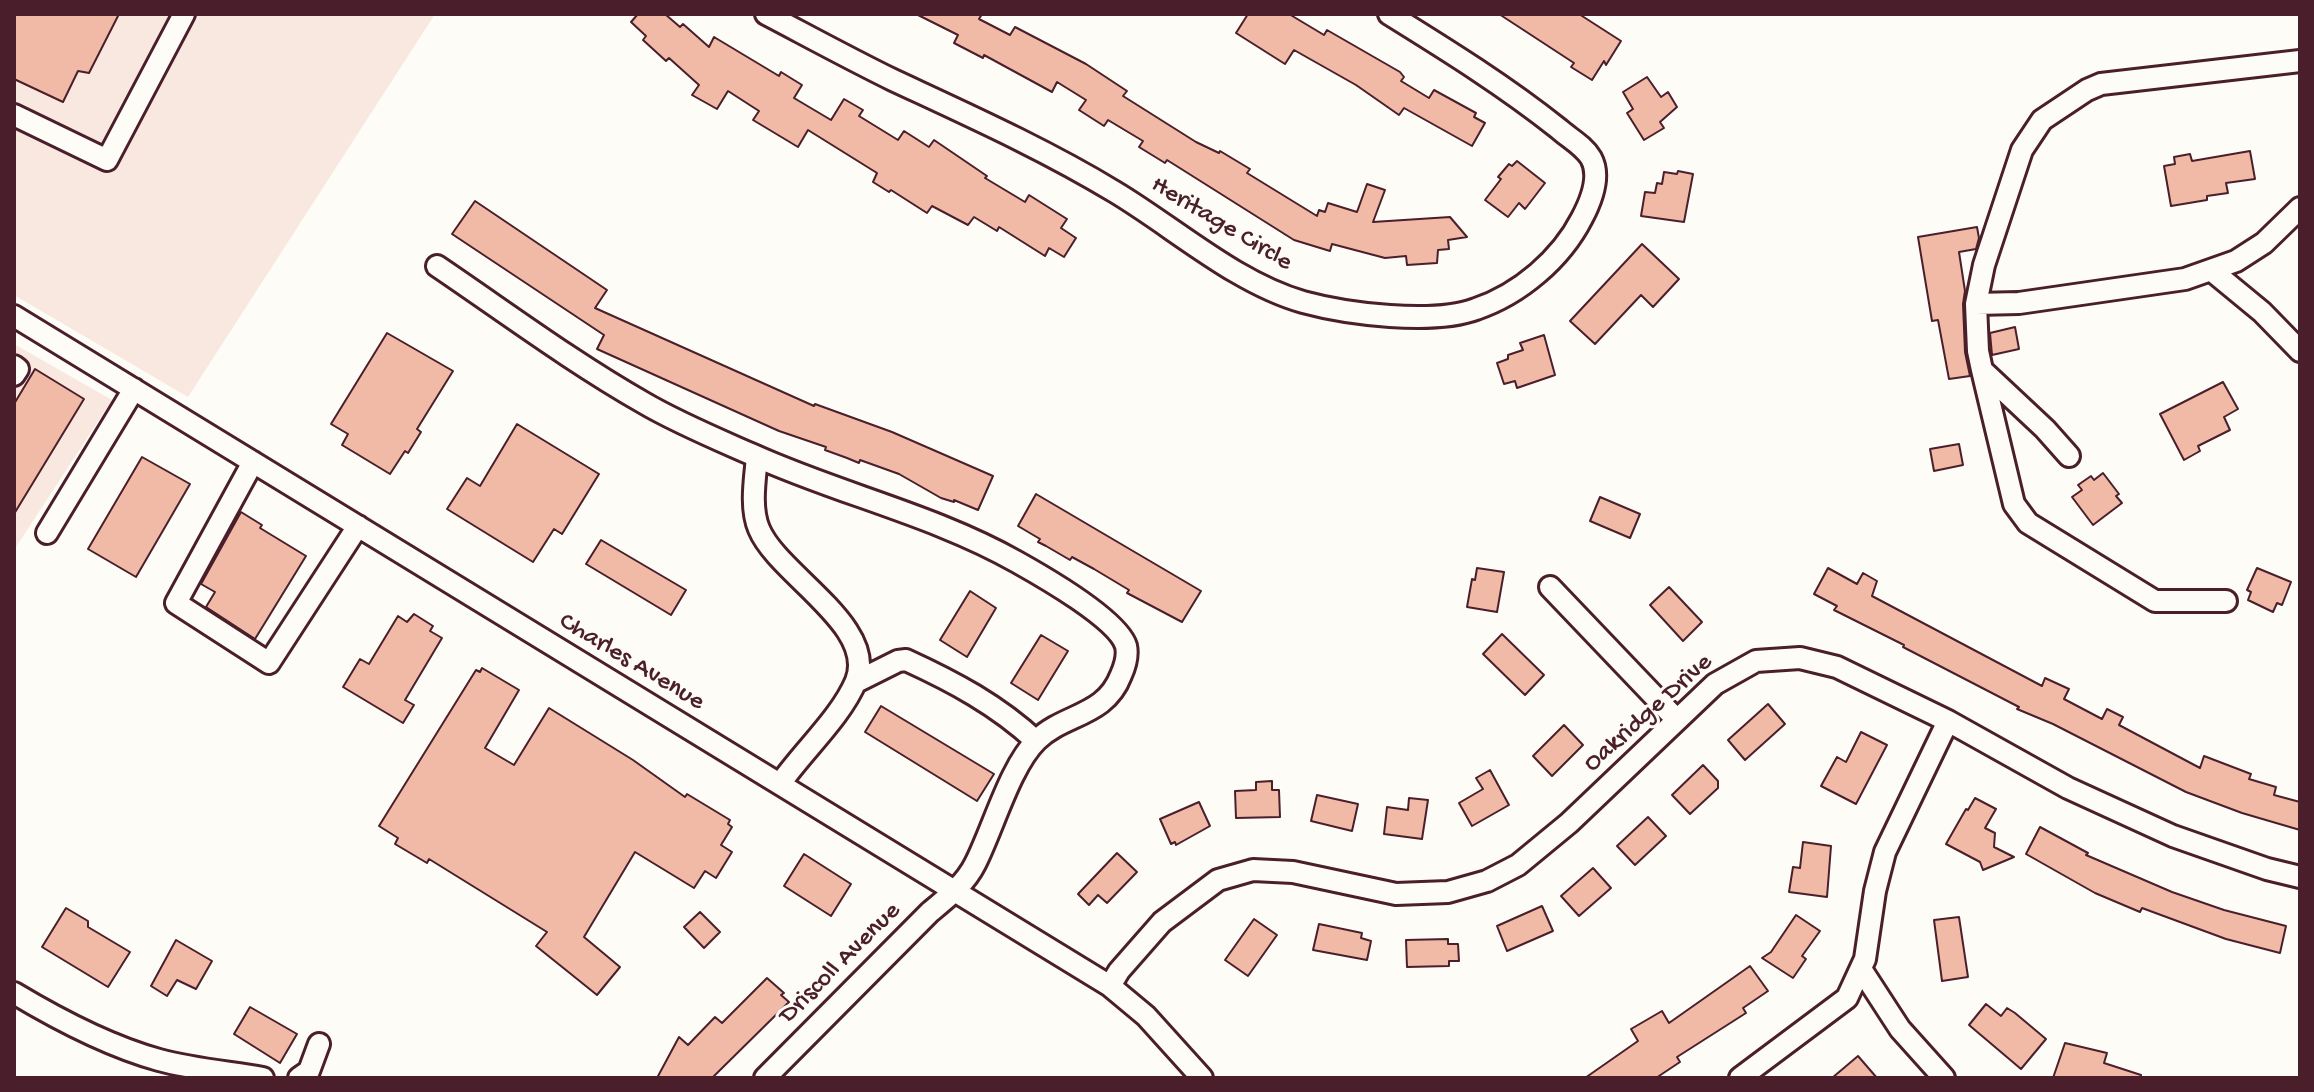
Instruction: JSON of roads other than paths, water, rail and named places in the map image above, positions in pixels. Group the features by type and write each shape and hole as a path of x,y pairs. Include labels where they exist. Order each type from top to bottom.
{"street":[{"path":"14,115 107,160 184,14"},
{"name":"Heritage Circle","path":"766,14 1019,140 1115,192 1251,280 1301,301 1351,312 1408,316 1475,310 1523,286 1544,267 1577,228 1588,205 1595,168 1587,152 1522,99 1389,14"},
{"path":"2226,601 2155,601 2028,523 2014,504 1982,370 1976,304 1984,265 2022,150 2042,120 2101,84 2300,61"},
{"path":"1976,304 2019,303 2185,279 2236,261 2264,243 2300,208"},
{"path":"437,266 609,383 647,405 757,457 984,543 1041,576 1112,624 1126,645 1126,664 1117,685 1091,711 1036,741 1011,717 959,684 906,660 856,682"},
{"path":"2211,270 2262,312 2300,351"},
{"name":"Charles Avenue","path":"14,316 1110,986 1146,1016 1202,1078"},
{"path":"14,366 18,369 14,375"},
{"path":"1982,370 2069,456"},
{"path":"47,533 134,389"},
{"path":"757,457 754,483 756,522 761,533 774,556 825,602 840,621 858,651 860,666 856,682 842,706 780,784"},
{"path":"253,462 176,603 269,663 358,526"},
{"path":"1550,587 1676,719"},
{"name":"Oakridge Drive","path":"1110,986 1162,922 1218,880 1253,870 1293,872 1396,894 1448,892 1487,881 1518,865 1569,823 1715,684 1756,661 1800,658 1837,667 1948,721 2068,788 2173,836 2267,869 2300,877"},
{"path":"1740,1078 1847,998 1861,969 1885,852 1948,721"},
{"name":"Driscoll Avenue","path":"765,1078 930,912 956,890 974,867 1018,767 1036,741"},
{"path":"1861,969 1900,1029 1944,1078"},
{"path":"14,993 43,1011 120,1047 161,1060 263,1078"},
{"path":"299,1078 309,1071 319,1044"}]}
